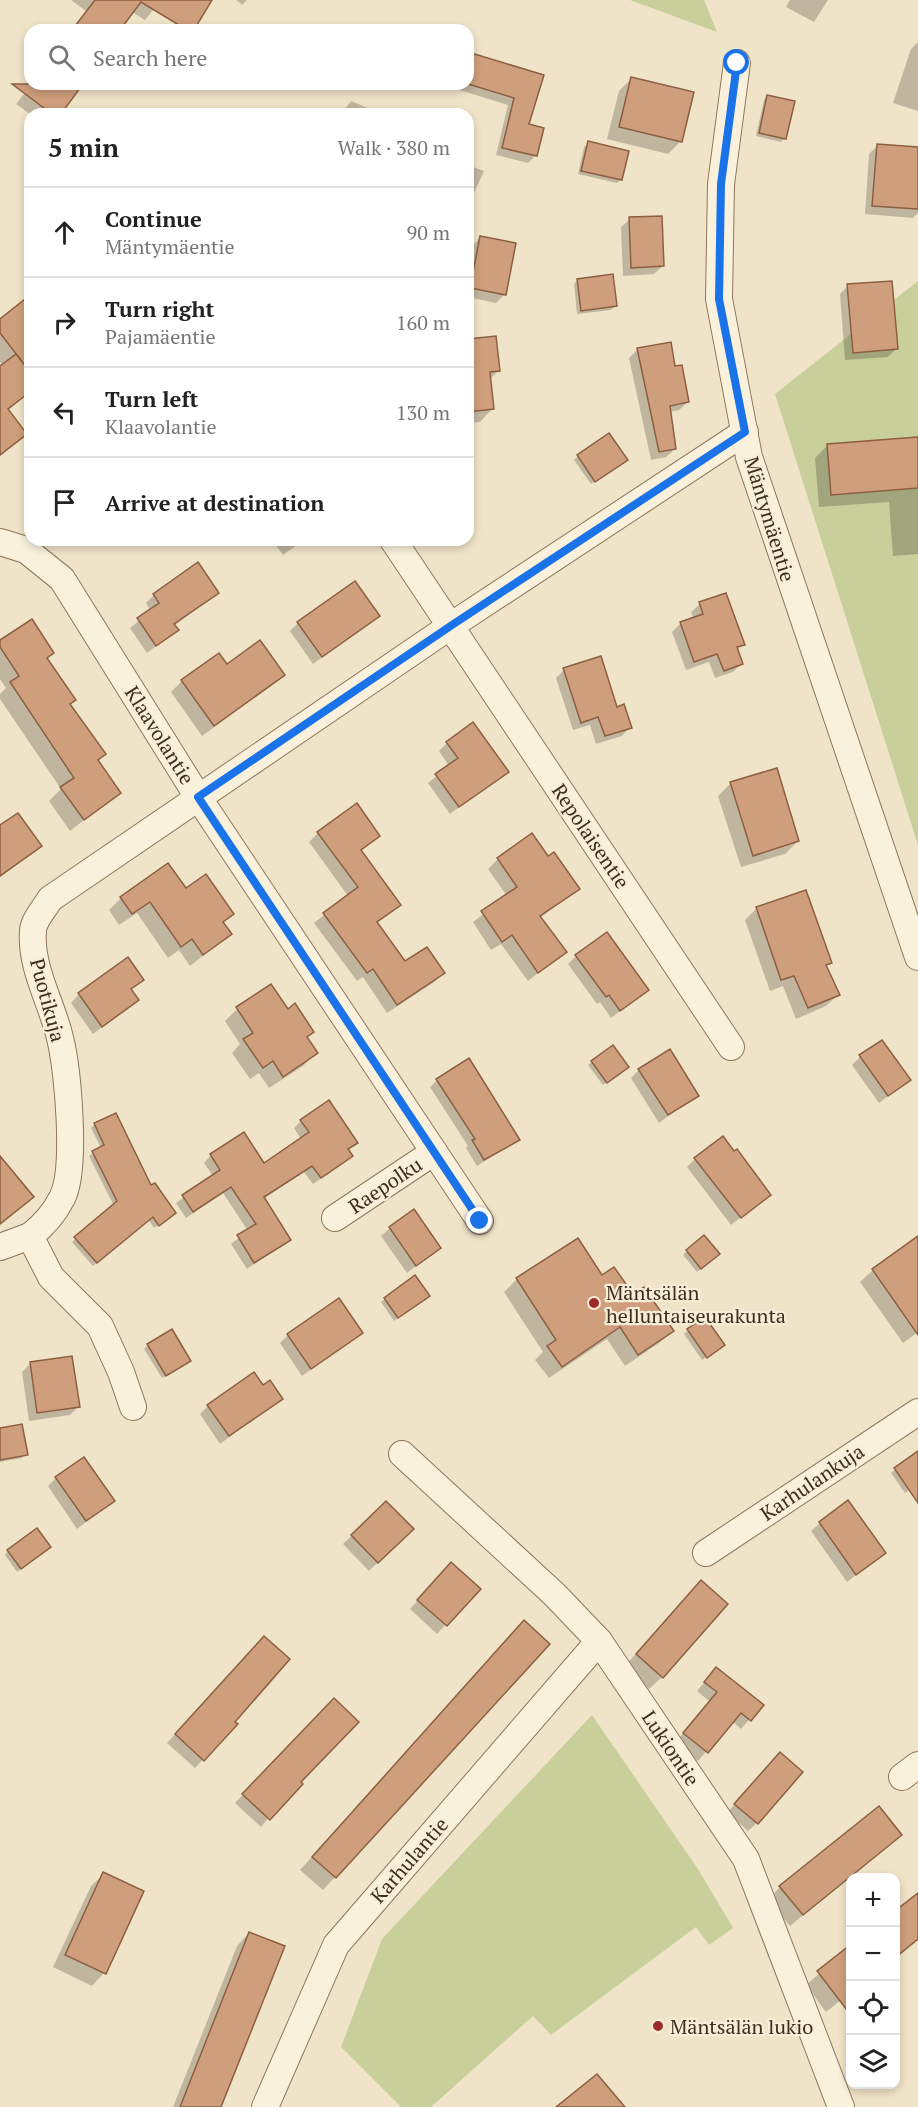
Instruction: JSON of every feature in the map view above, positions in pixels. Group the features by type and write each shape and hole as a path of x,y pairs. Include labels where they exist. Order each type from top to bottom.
{"street":[{"name":"Mäntymäentie","path":"737,63 721,184 719,299 749,457 777,546 918,957"},
{"name":"Puotikuja","path":"0,1247 30,1236 42,1227 64,1196 70,1144 69,1098 60,1038 35,959 33,929 50,899 452,625 745,432"},
{"name":"Klaavolantie","path":"0,542 26,550 62,579 198,797 480,1221"},
{"name":"Repolaisentie","path":"397,546 452,625 731,1047"},
{"name":"Raepolku","path":"335,1218 434,1152"},
{"path":"30,1236 51,1277 100,1326 121,1372 133,1407"},
{"name":"Karhulankuja","path":"706,1552 918,1412"},
{"name":"Lukiontie","path":"402,1454 554,1594 598,1641 746,1859 841,2107"},
{"name":"Karhulantie","path":"265,2107 336,1945 598,1641"}],"green space":[{"path":"630,0 704,0 717,32"},
{"path":"918,281 918,845 775,394"},
{"path":"592,1715 698,1869 733,1928 709,1945 696,1927 551,2035 533,2016 431,2107 401,2107 341,2047 382,1939"}],"building":[{"path":"95,0 212,0 198,24 177,24 141,2 124,24 77,24"},
{"path":"474,54 544,75 529,124 544,128 537,156 502,148 514,98 474,86"},
{"path":"631,77 694,92 682,142 619,127"},
{"path":"12,84 24,84 24,90 79,90 65,108 44,108"},
{"path":"767,95 795,101 786,139 759,133"},
{"path":"588,141 629,151 622,180 581,171"},
{"path":"877,144 918,147 918,209 872,206"},
{"path":"662,216 664,266 631,268 629,217"},
{"path":"480,236 516,243 506,295 474,289 474,267"},
{"path":"613,274 617,306 581,311 577,279"},
{"path":"892,281 898,349 853,353 847,284"},
{"path":"24,300 24,364 0,333 0,319"},
{"path":"496,336 500,371 490,372 494,409 474,411 474,338"},
{"path":"671,342 675,366 682,365 689,402 670,406 676,449 659,452 637,348"},
{"path":"16,354 24,364 24,397 8,409 24,430 24,436 0,455 0,366"},
{"path":"609,433 628,460 595,482 577,455"},
{"path":"918,437 918,488 831,495 827,444"},
{"path":"198,562 219,593 174,624 179,630 156,646 137,618 159,603 153,594"},
{"path":"355,581 380,616 322,657 297,622"},
{"path":"726,593 745,645 737,647 743,664 724,671 717,654 694,662 680,622 703,614 699,602"},
{"path":"32,619 54,653 47,658 76,700 70,704 106,754 98,760 121,793 84,820 60,787 74,778 10,682 19,676 0,647 0,640"},
{"path":"260,640 285,675 214,726 181,680 219,653 227,664"},
{"path":"601,656 617,707 624,704 632,728 605,736 598,717 581,723 563,668"},
{"path":"473,722 509,772 459,807 435,774 458,758 446,742"},
{"path":"777,768 799,841 753,856 730,782"},
{"path":"357,803 380,836 361,850 401,905 377,922 405,961 427,947 445,973 397,1005 373,969 367,973 323,913 358,887 317,832"},
{"path":"18,813 42,846 0,876 0,825"},
{"path":"532,833 548,856 554,852 580,889 540,916 567,952 538,973 512,935 502,942 481,911 517,887 497,858"},
{"path":"168,863 186,888 206,874 234,914 223,922 232,934 203,955 192,939 181,947 150,902 132,914 120,897"},
{"path":"806,890 832,963 826,965 840,995 808,1008 794,976 781,980 756,907"},
{"path":"607,932 649,990 620,1011 609,995 606,997 575,955"},
{"path":"128,957 144,980 131,989 139,1000 102,1027 78,993"},
{"path":"271,984 288,1009 295,1003 314,1032 307,1037 318,1053 283,1077 273,1061 263,1068 243,1039 253,1033 236,1007"},
{"path":"882,1040 911,1080 888,1096 859,1055"},
{"path":"613,1045 629,1067 607,1083 591,1061"},
{"path":"670,1049 699,1096 668,1115 638,1069"},
{"path":"469,1058 520,1140 484,1160 472,1140 475,1139 436,1079"},
{"path":"329,1100 358,1143 348,1149 353,1156 321,1178 312,1166 264,1197 291,1240 254,1263 237,1235 256,1224 231,1187 193,1212 182,1195 220,1170 210,1154 244,1132 264,1163 309,1132 300,1120"},
{"path":"116,1113 151,1185 155,1183 176,1213 159,1226 153,1217 97,1263 74,1237 117,1201 92,1151 104,1145 94,1123"},
{"path":"723,1136 734,1151 737,1149 771,1195 741,1218 694,1158"},
{"path":"0,1156 34,1197 0,1224"},
{"path":"414,1209 441,1248 416,1266 389,1227"},
{"path":"704,1235 720,1254 701,1269 686,1250"},
{"path":"918,1236 918,1335 872,1269"},
{"name":"Mäntsälän helluntaiseurakunta","path":"578,1238 602,1275 614,1267 633,1294 644,1287 674,1331 638,1355 620,1327 562,1367 547,1346 556,1340 516,1278"},
{"path":"415,1275 430,1296 398,1318 384,1298"},
{"path":"339,1298 363,1333 311,1369 287,1334"},
{"path":"705,1317 725,1345 707,1358 687,1329"},
{"path":"172,1329 191,1361 166,1376 147,1344"},
{"path":"72,1356 80,1407 37,1413 30,1362"},
{"path":"254,1372 263,1385 270,1380 283,1399 229,1436 207,1405"},
{"path":"22,1424 28,1455 0,1460 0,1428"},
{"path":"918,1451 918,1503 894,1468"},
{"path":"84,1457 115,1501 86,1521 55,1477"},
{"path":"848,1500 886,1553 856,1575 819,1522"},
{"path":"386,1501 414,1529 378,1563 351,1535"},
{"path":"37,1528 51,1547 21,1569 7,1550"},
{"path":"451,1562 481,1589 447,1626 417,1600"},
{"path":"701,1580 728,1604 663,1678 636,1654"},
{"path":"524,1620 550,1644 336,1878 312,1857"},
{"path":"264,1636 290,1659 235,1722 238,1724 204,1761 175,1734"},
{"path":"716,1667 764,1705 751,1721 741,1713 708,1753 683,1733 717,1692 704,1682"},
{"path":"334,1698 359,1722 301,1782 303,1784 270,1820 242,1794"},
{"path":"780,1752 803,1772 758,1824 734,1804"},
{"path":"879,1806 902,1835 855,1873 846,1873 846,1880 803,1915 779,1886"},
{"path":"103,1872 144,1891 106,1974 65,1955"},
{"path":"918,1893 918,1939 900,1954 900,1927 900,1907"},
{"path":"249,1932 285,1946 221,2107 180,2107"},
{"path":"846,1948 846,2009 817,1971"},
{"path":"597,2074 625,2107 556,2107"}],"place":[{"name":"Mäntsälän helluntaiseurakunta","path":"594,1303"},
{"name":"Mäntsälän lukio","path":"658,2026"}],"route":[{"path":"480,1221 198,797 452,625 745,432 719,299 721,184 737,63"}]}
